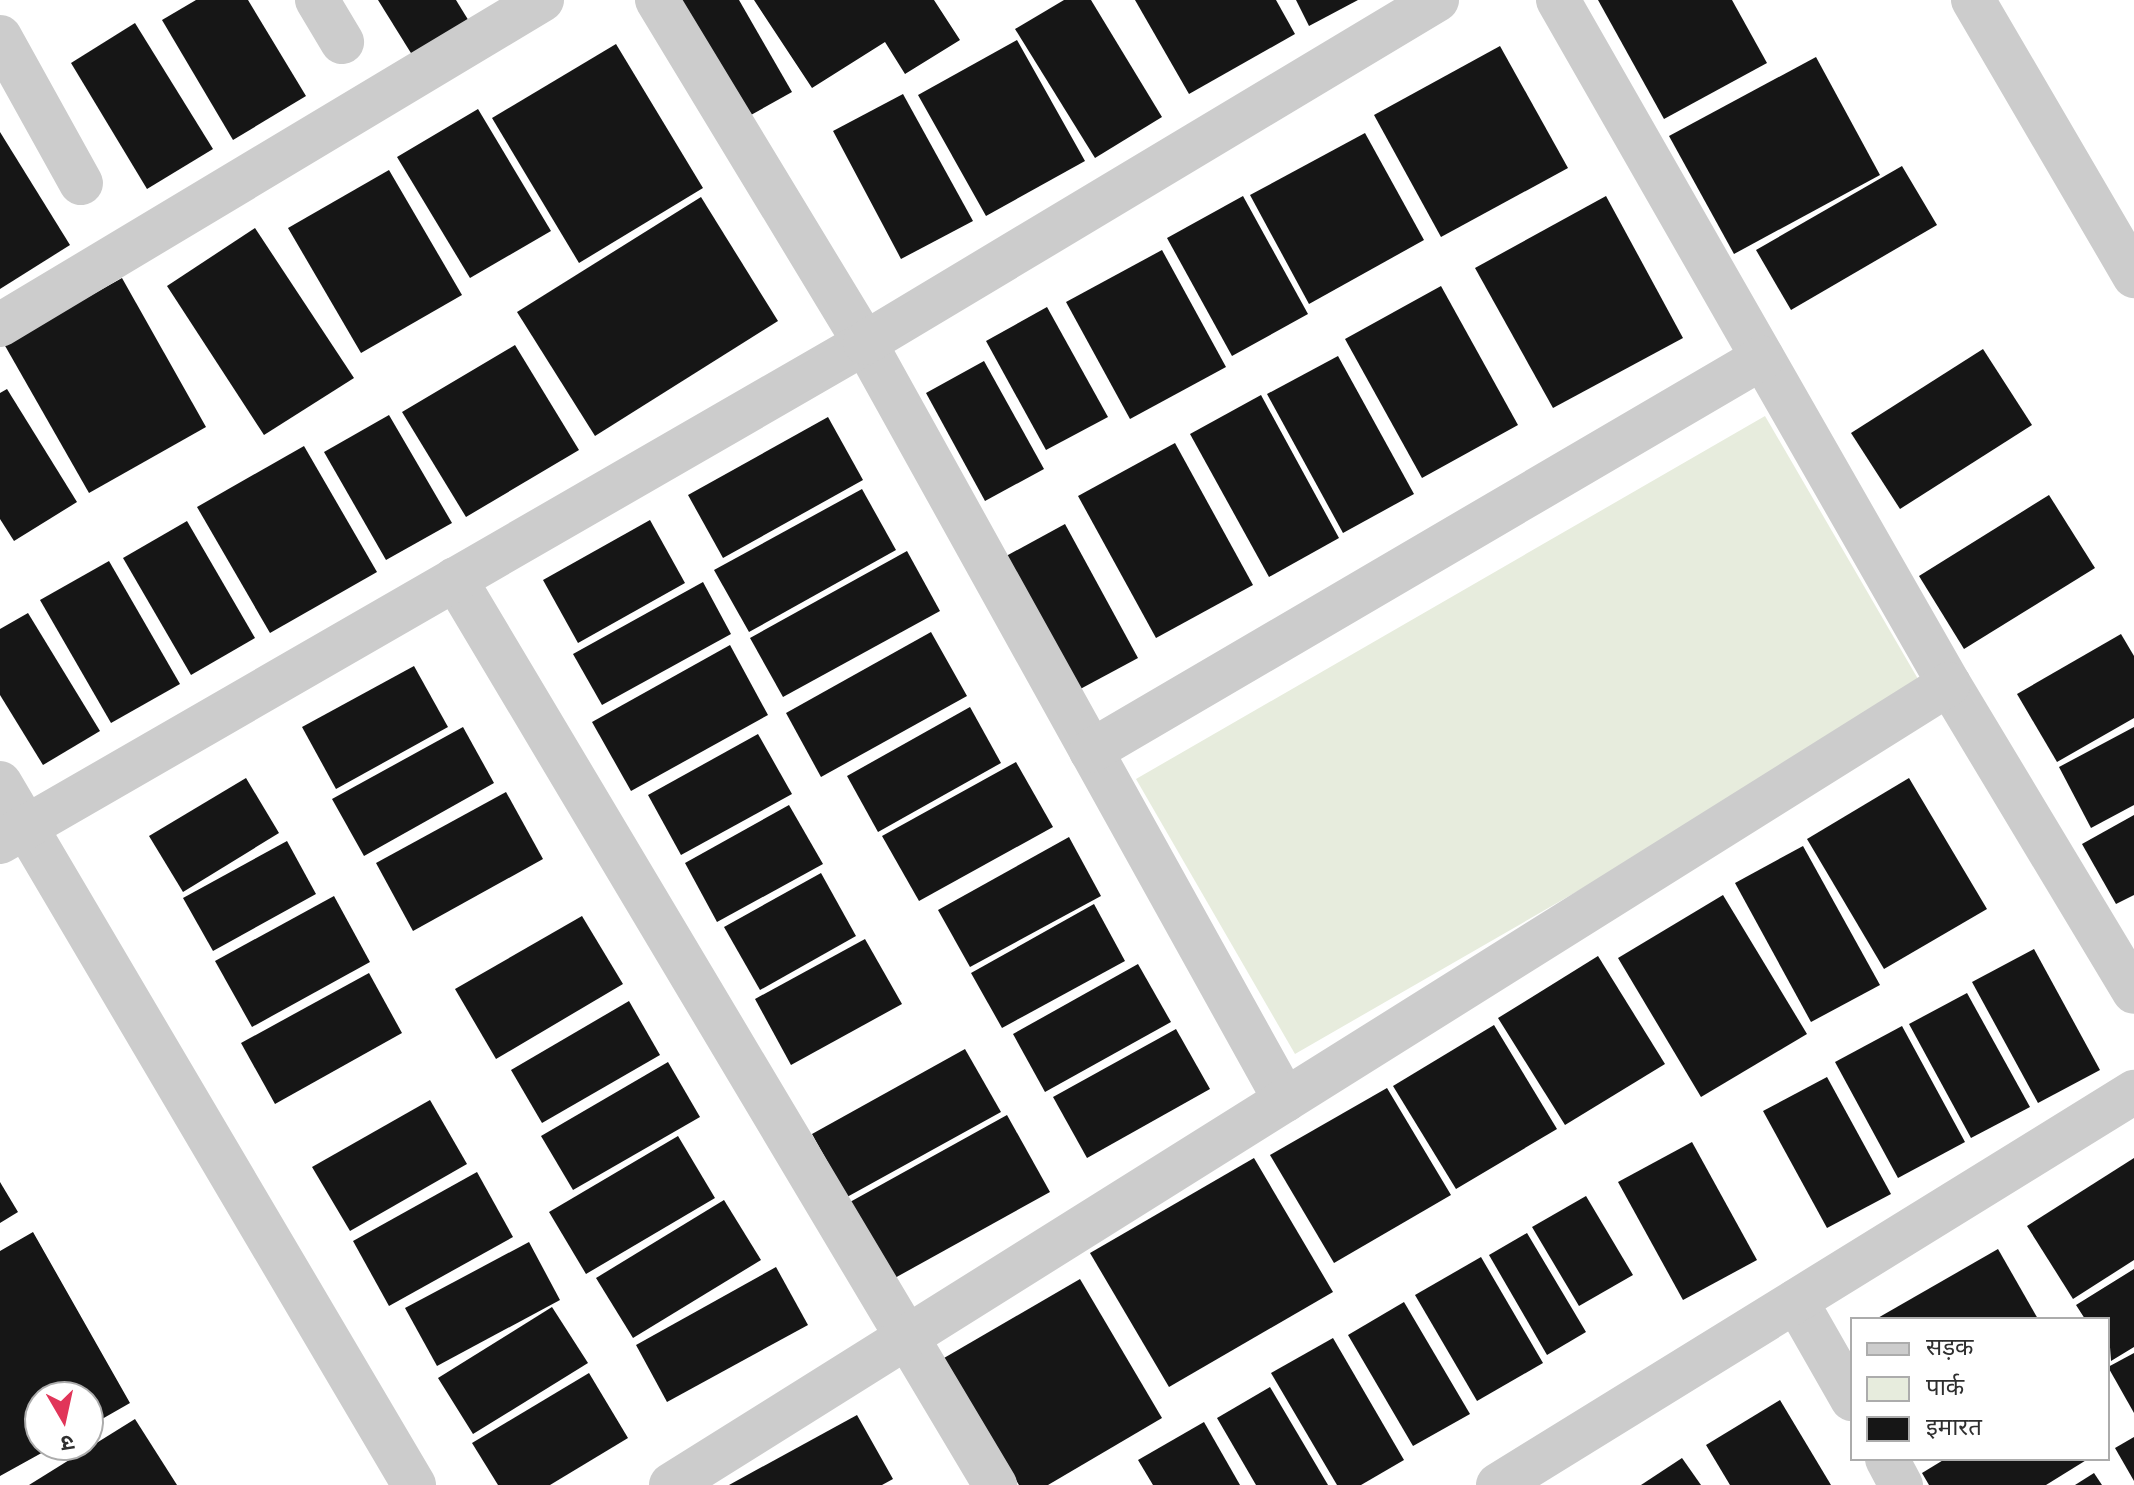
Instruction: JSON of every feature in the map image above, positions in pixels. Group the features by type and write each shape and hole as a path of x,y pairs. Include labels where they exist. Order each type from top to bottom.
{"street":[{"path":"317,0 342,42"},
{"path":"0,325 542,0"},
{"path":"657,0 865,343 1285,1100"},
{"path":"13,834 865,343 1437,0"},
{"path":"1558,0 1949,684 2134,992"},
{"path":"1973,0 2134,276"},
{"path":"0,37 81,183"},
{"path":"1091,751 1762,358"},
{"path":"455,579 995,1485"},
{"path":"671,1485 1949,684"},
{"path":"0,783 13,834 414,1485"},
{"path":"1498,1485 2134,1092"},
{"path":"1796,1301 1850,1396"},
{"path":"1888,1461 1901,1485"}],"green space":[{"path":"1765,416 1925,691 1295,1054 1136,779"}],"building":[{"path":"196,0 248,0 306,96 233,140 162,20"},
{"path":"378,0 456,0 475,31 419,66"},
{"path":"677,0 739,0 792,92 733,125"},
{"path":"754,0 934,0 960,40 905,74 885,42 812,88"},
{"path":"1064,0 1091,0 1162,117 1095,158 1015,29"},
{"path":"1135,0 1276,0 1295,34 1189,94"},
{"path":"1296,0 1358,0 1309,26"},
{"path":"1598,0 1732,0 1767,63 1664,119"},
{"path":"135,23 213,149 147,189 71,63"},
{"path":"1017,40 1085,161 986,216 918,95"},
{"path":"616,44 703,188 579,263 492,118"},
{"path":"1500,46 1568,168 1441,237 1374,115"},
{"path":"1816,57 1880,175 1734,254 1669,136"},
{"path":"903,94 973,221 901,259 833,131"},
{"path":"478,109 551,231 470,278 397,157"},
{"path":"0,132 70,245 0,289"},
{"path":"1365,133 1424,240 1309,304 1250,195"},
{"path":"1902,166 1937,225 1791,310 1756,250"},
{"path":"389,170 462,295 361,353 288,228"},
{"path":"1243,196 1308,314 1232,356 1167,238"},
{"path":"1606,196 1683,338 1553,408 1475,268"},
{"path":"701,197 778,321 595,436 517,312"},
{"path":"255,228 354,378 264,435 167,286"},
{"path":"1162,250 1226,367 1130,419 1066,302"},
{"path":"122,278 206,427 89,493 4,344"},
{"path":"1441,286 1518,425 1422,478 1345,339"},
{"path":"1047,307 1108,417 1046,450 986,341"},
{"path":"515,345 579,450 466,517 402,412"},
{"path":"1983,349 2032,425 1900,509 1851,433"},
{"path":"1338,356 1414,494 1343,533 1267,394"},
{"path":"984,361 1044,469 985,501 926,393"},
{"path":"7,389 77,502 14,541 0,519 0,393"},
{"path":"1261,395 1339,538 1269,577 1190,434"},
{"path":"389,415 452,523 386,560 324,452"},
{"path":"828,417 863,480 723,558 688,495"},
{"path":"1175,443 1253,585 1156,638 1078,496"},
{"path":"304,446 377,572 270,633 197,507"},
{"path":"862,489 896,550 749,632 714,570"},
{"path":"2049,495 2095,568 1964,649 1919,576"},
{"path":"650,520 685,583 578,643 543,580"},
{"path":"187,521 255,638 191,675 123,558"},
{"path":"1065,524 1138,658 1071,694 997,561"},
{"path":"907,551 940,611 783,697 750,638"},
{"path":"109,561 180,684 111,723 40,600"},
{"path":"703,582 731,634 602,705 573,654"},
{"path":"28,613 100,731 43,765 0,695 0,629"},
{"path":"931,632 967,696 821,777 786,713"},
{"path":"2121,634 2134,656 2134,718 2057,762 2017,694"},
{"path":"730,645 768,715 631,791 592,722"},
{"path":"414,666 448,727 336,789 302,727"},
{"path":"970,707 1001,763 878,832 847,776"},
{"path":"463,727 494,783 364,856 332,799"},
{"path":"2134,727 2134,805 2091,828 2059,767"},
{"path":"758,734 792,794 681,855 648,795"},
{"path":"1016,762 1053,827 919,901 882,836"},
{"path":"246,778 279,833 183,892 149,836"},
{"path":"1909,778 1987,909 1884,969 1807,839"},
{"path":"506,792 543,859 413,931 376,863"},
{"path":"789,805 823,864 717,922 685,863"},
{"path":"2134,815 2134,895 2116,904 2082,844"},
{"path":"1069,837 1101,896 970,967 938,910"},
{"path":"287,841 316,894 213,951 183,898"},
{"path":"1803,846 1880,985 1811,1022 1735,883"},
{"path":"821,873 856,936 760,990 724,927"},
{"path":"1723,895 1807,1034 1701,1097 1618,958"},
{"path":"334,896 370,962 252,1027 215,961"},
{"path":"1094,904 1125,961 1002,1028 971,973"},
{"path":"582,916 623,984 496,1059 455,989"},
{"path":"865,939 902,1004 791,1065 755,999"},
{"path":"2034,949 2100,1070 2038,1103 1972,982"},
{"path":"1598,956 1665,1064 1565,1125 1498,1018"},
{"path":"1138,964 1171,1022 1045,1092 1013,1034"},
{"path":"369,973 402,1033 275,1104 241,1043"},
{"path":"1967,993 2030,1107 1971,1138 1909,1024"},
{"path":"629,1001 660,1055 542,1123 511,1070"},
{"path":"1494,1025 1557,1129 1456,1189 1393,1086"},
{"path":"1902,1026 1965,1142 1898,1178 1835,1062"},
{"path":"1176,1029 1210,1089 1087,1158 1053,1097"},
{"path":"965,1049 1001,1112 847,1197 812,1134"},
{"path":"668,1062 700,1117 573,1190 541,1136"},
{"path":"1827,1077 1891,1194 1827,1228 1763,1111"},
{"path":"1387,1088 1451,1195 1334,1263 1270,1155"},
{"path":"430,1100 467,1164 350,1231 312,1167"},
{"path":"1007,1115 1050,1192 893,1279 850,1202"},
{"path":"678,1136 715,1198 586,1274 549,1212"},
{"path":"1692,1142 1757,1260 1683,1300 1618,1182"},
{"path":"1254,1158 1333,1292 1169,1387 1090,1253"},
{"path":"2134,1158 2134,1260 2073,1299 2027,1226"},
{"path":"477,1172 513,1237 389,1306 353,1241"},
{"path":"0,1182 18,1212 0,1223"},
{"path":"1586,1196 1633,1275 1579,1306 1532,1227"},
{"path":"724,1200 761,1260 633,1338 596,1278"},
{"path":"33,1232 130,1403 104,1418 104,1381 24,1381 24,1461 27,1461 0,1476 0,1251"},
{"path":"1527,1233 1586,1332 1547,1355 1489,1255"},
{"path":"529,1242 560,1300 437,1366 405,1308"},
{"path":"1998,1249 2037,1317 1879,1317"},
{"path":"1481,1257 1543,1363 1477,1401 1415,1295"},
{"path":"776,1267 808,1325 667,1402 636,1345"},
{"path":"2134,1269 2134,1347 2111,1361 2110,1317 2084,1317 2076,1305"},
{"path":"1080,1279 1162,1418 1048,1485 1019,1485 944,1358"},
{"path":"1404,1302 1470,1414 1413,1446 1348,1335"},
{"path":"552,1307 588,1363 473,1434 438,1378"},
{"path":"1333,1338 1404,1460 1361,1485 1337,1485 1271,1373"},
{"path":"2134,1353 2134,1413 2110,1371 2110,1366"},
{"path":"589,1373 628,1438 550,1485 498,1485 472,1443"},
{"path":"1270,1387 1328,1485 1256,1485 1217,1418"},
{"path":"1780,1400 1831,1485 1730,1485 1706,1445"},
{"path":"857,1415 893,1479 882,1485 729,1485"},
{"path":"135,1419 177,1485 29,1485 68,1461 104,1461 104,1438"},
{"path":"1204,1422 1240,1485 1153,1485 1138,1460"},
{"path":"2134,1437 2134,1481 2115,1448"},
{"path":"1682,1458 1701,1485 1641,1485"},
{"path":"1942,1461 2085,1461 2046,1485 1929,1485 1922,1473"},
{"path":"2094,1473 2102,1485 2075,1485"}]}
